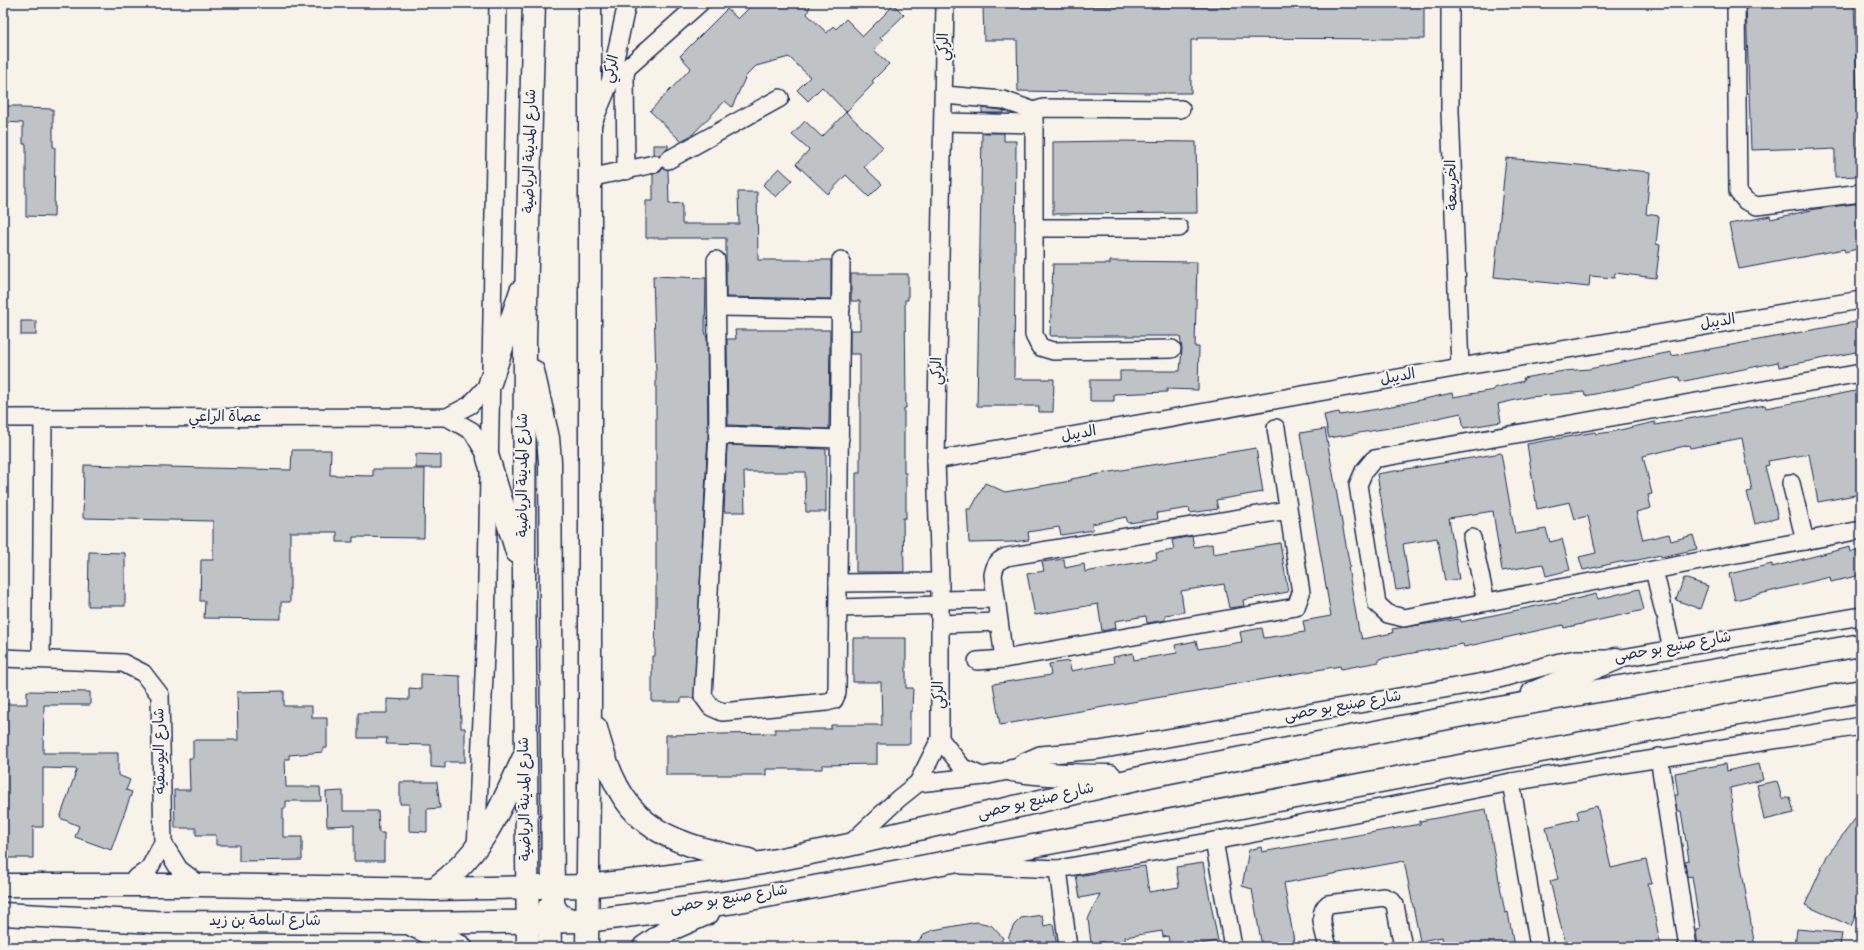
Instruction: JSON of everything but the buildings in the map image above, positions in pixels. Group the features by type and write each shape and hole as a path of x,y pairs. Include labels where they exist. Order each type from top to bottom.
{"street":[{"path":"476,850 486,632 488,458 498,3"},
{"name":"شارع المدينة الرياضية","path":"528,947 524,574 526,338 534,3"},
{"path":"587,947 586,886 590,706 588,133 590,3"},
{"name":"الركي","path":"588,133 610,82 627,3"},
{"path":"626,171 625,75 627,68 700,3"},
{"name":"الركي","path":"918,783 940,739 940,582 936,460 945,3"},
{"name":"الخرسعة","path":"1450,3 1450,111 1460,367"},
{"path":"1736,3 1738,192 1746,201 1758,206 1861,193"},
{"path":"944,95 1003,100 1034,118"},
{"path":"589,178 661,162 780,98"},
{"path":"1172,349 1053,351 1040,347 1034,335 1034,118 1043,108 1181,109"},
{"path":"943,122 1034,118"},
{"path":"1034,228 1179,228"},
{"path":"716,260 718,307 718,435 703,696 711,707 722,712 827,702 834,700 837,693 841,260"},
{"path":"490,384 528,269"},
{"name":"الديبل","path":"936,460 1460,367 1861,300"},
{"path":"718,307 841,309"},
{"path":"526,338 544,420 550,462 553,904 558,913 568,919 587,921"},
{"path":"1861,373 1374,459 1364,471 1358,486 1377,604 1388,614 1404,618 1861,530"},
{"name":"عصاة الراعي","path":"3,418 447,417 470,405 490,384"},
{"name":"عصاة الراعي","path":"447,417 472,431 488,458"},
{"path":"41,659 43,419"},
{"path":"977,661 1004,659 1296,606 1301,593 1276,428"},
{"path":"718,435 840,439"},
{"path":"488,458 524,574"},
{"path":"1791,483 1805,541"},
{"path":"1004,659 994,574 995,566 1000,560 1006,557 1288,510"},
{"path":"1472,538 1486,602"},
{"path":"1654,570 1672,649"},
{"path":"838,583 940,582"},
{"path":"838,608 996,599"},
{"name":"شارع صنيع بو حصى","path":"918,783 984,776 1012,770 1024,762 1040,755 1099,750 1495,680 1576,659 1616,660 1861,616"},
{"path":"940,624 999,622"},
{"name":"شارع صنيع بو حصى","path":"527,887 586,886 762,863 849,845 1149,776 1494,709 1861,645"},
{"name":"شارع اليوسفيه","path":"3,658 123,663 143,674 160,695 163,843 149,870 126,885"},
{"path":"1494,709 1616,660"},
{"name":"شارع صنيع بو حصى","path":"528,921 587,921 734,902 929,864 1860,691"},
{"path":"590,706 599,741 610,774 624,798 643,820 657,831 679,841 713,852 762,863"},
{"name":"شارع صنيع بو حصى","path":"929,864 1058,869 1214,841 1510,782 1659,757 1861,726"},
{"path":"940,739 964,768 984,776"},
{"path":"434,890 461,867 476,850 492,823 526,753"},
{"path":"1659,757 1688,947"},
{"path":"1012,770 1064,776 1149,776"},
{"path":"1510,782 1539,947"},
{"path":"849,845 898,799 918,783"},
{"path":"1214,841 1233,947"},
{"path":"163,843 179,869 200,885"},
{"path":"1058,869 1068,947"},
{"path":"3,886 200,885 434,890 527,887 538,890 546,896 549,906 550,947"},
{"path":"1328,947 1321,915 1324,907 1328,904 1384,897 1391,900 1395,905 1403,947"},
{"path":"644,947 677,926 734,902"},
{"name":"شارع اسامة بن زيد","path":"3,914 155,922 408,923 528,921"},
{"path":"408,923 461,947"}]}
